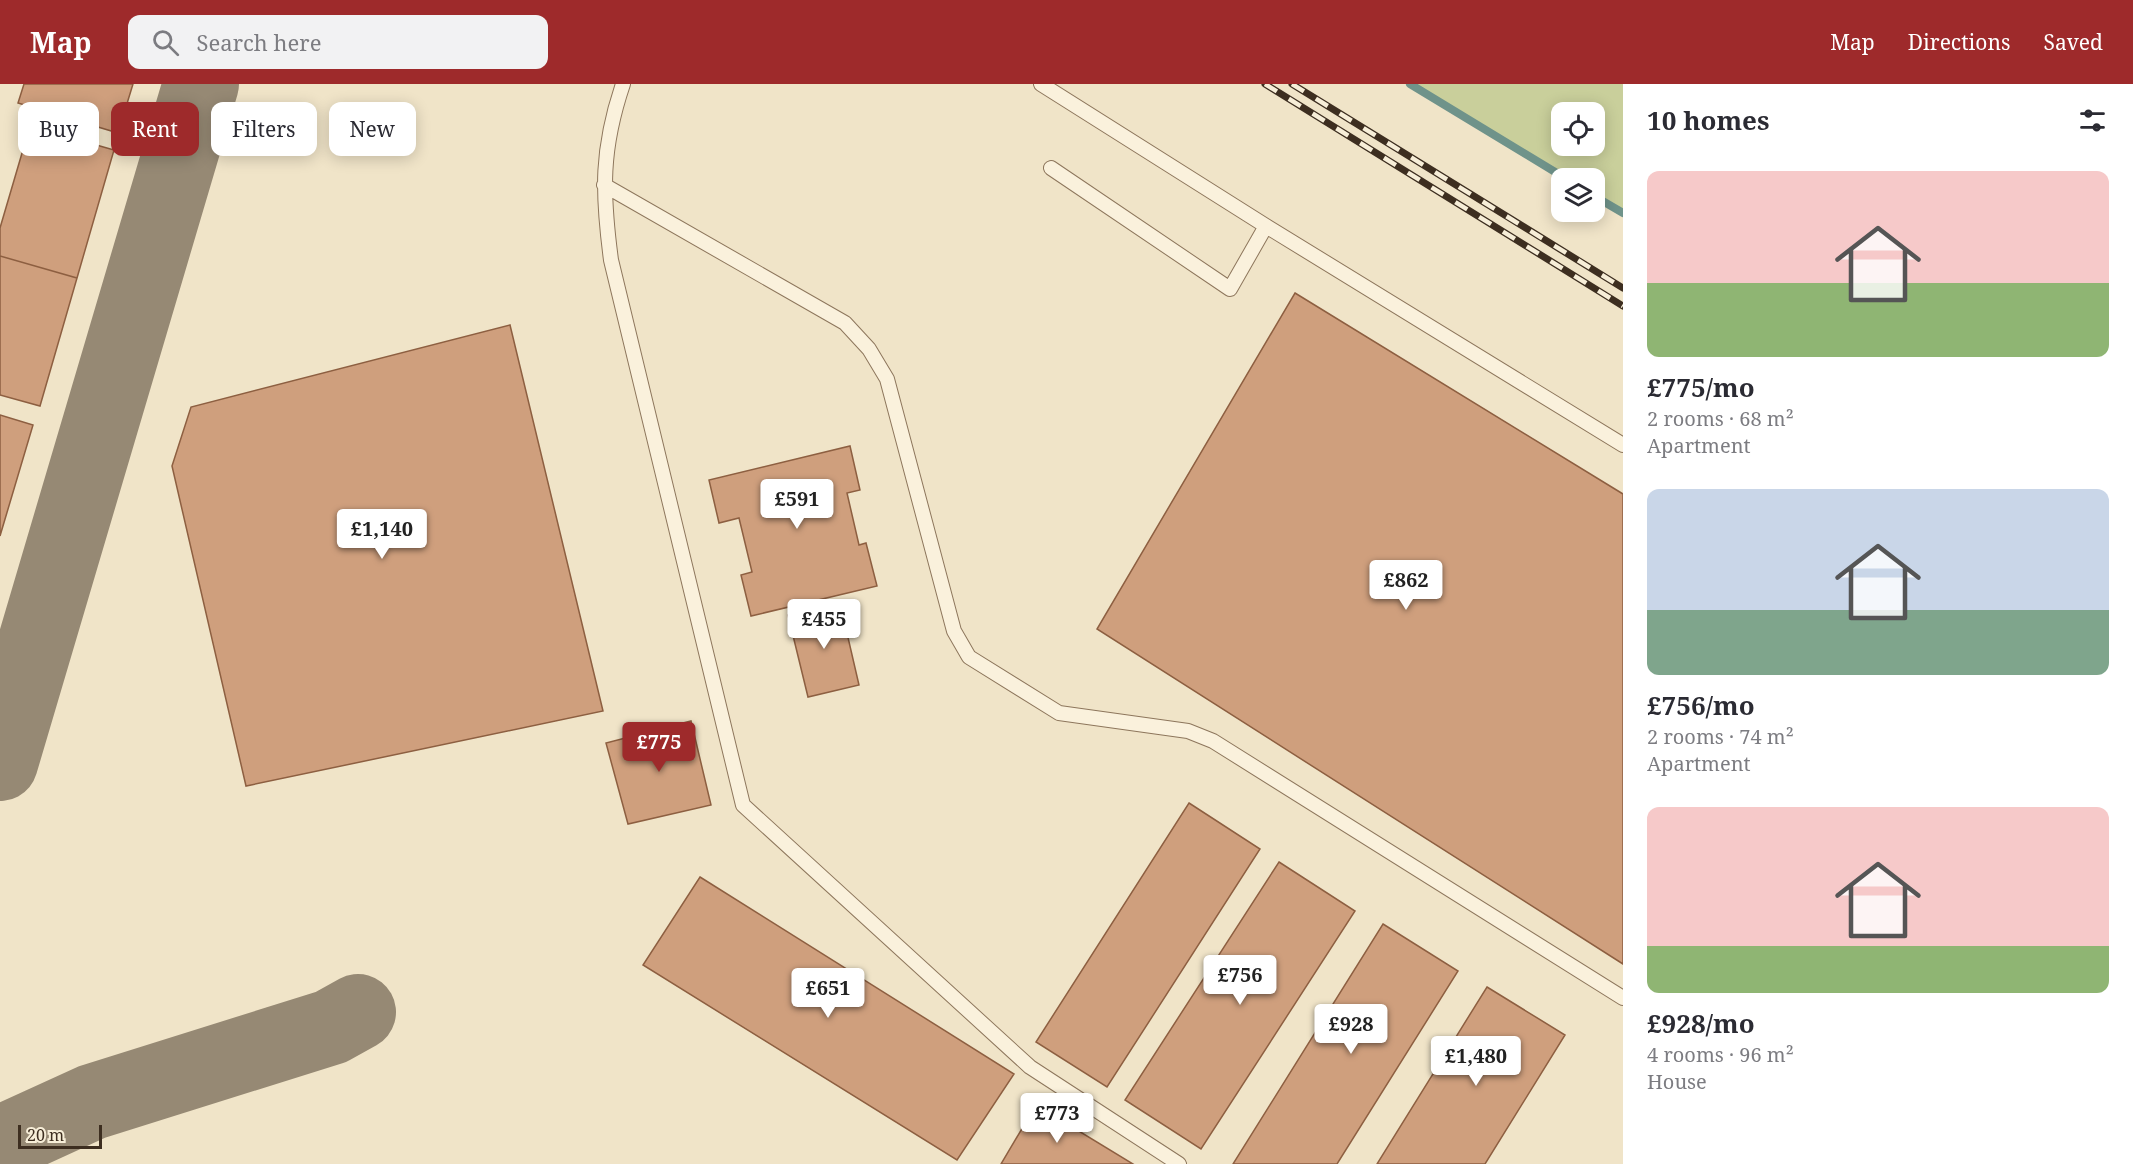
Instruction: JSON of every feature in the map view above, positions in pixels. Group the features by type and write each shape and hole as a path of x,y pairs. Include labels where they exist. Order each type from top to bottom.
{"lane":[{"path":"623,84 608,134 604,185 605,217 611,260 743,805 1030,1066 1179,1164"},
{"path":"1041,84 1266,226 1623,445"},
{"path":"1051,168 1230,289 1266,226"},
{"path":"604,185 845,323 869,349 886,379 954,631 969,657 1059,713 1188,731 1213,741 1623,998"}],"green space":[{"path":"1410,84 1623,84 1623,213 1605,202 1605,168 1551,170"}],"building":[{"path":"24,84 133,84 127,102 111,102 111,131 99,127 99,102 18,102"},
{"path":"99,146 111,149 112,156 77,278 0,256 0,228 21,156 99,156"},
{"path":"0,256 77,278 40,406 0,395"},
{"path":"1295,293 1623,494 1623,964 1097,629"},
{"path":"510,325 603,711 246,786 172,466 191,407"},
{"path":"0,415 33,425 0,536"},
{"path":"850,446 860,490 847,493 859,545 866,543 877,586 751,616 741,575 752,572 739,518 719,523 709,480"},
{"path":"840,603 859,685 808,697 788,615"},
{"path":"691,721 711,805 628,824 606,743"},
{"path":"1189,803 1260,849 1107,1087 1036,1042"},
{"path":"1279,862 1355,911 1201,1149 1125,1100"},
{"path":"700,877 1014,1074 957,1160 643,965"},
{"path":"1383,924 1458,971 1337,1164 1233,1164"},
{"path":"1487,987 1565,1035 1485,1164 1377,1164"},
{"path":"1036,1105 1133,1164 1001,1164"}],"waterway":[{"path":"1410,84 1551,170"},
{"path":"1605,202 1623,213"}],"taxiway":[{"path":"0,763 201,84"},
{"path":"0,1144 92,1102 331,1027 358,1012"}],"railway":[{"path":"1265,84 1623,306"},
{"path":"1292,84 1623,288"}]}
